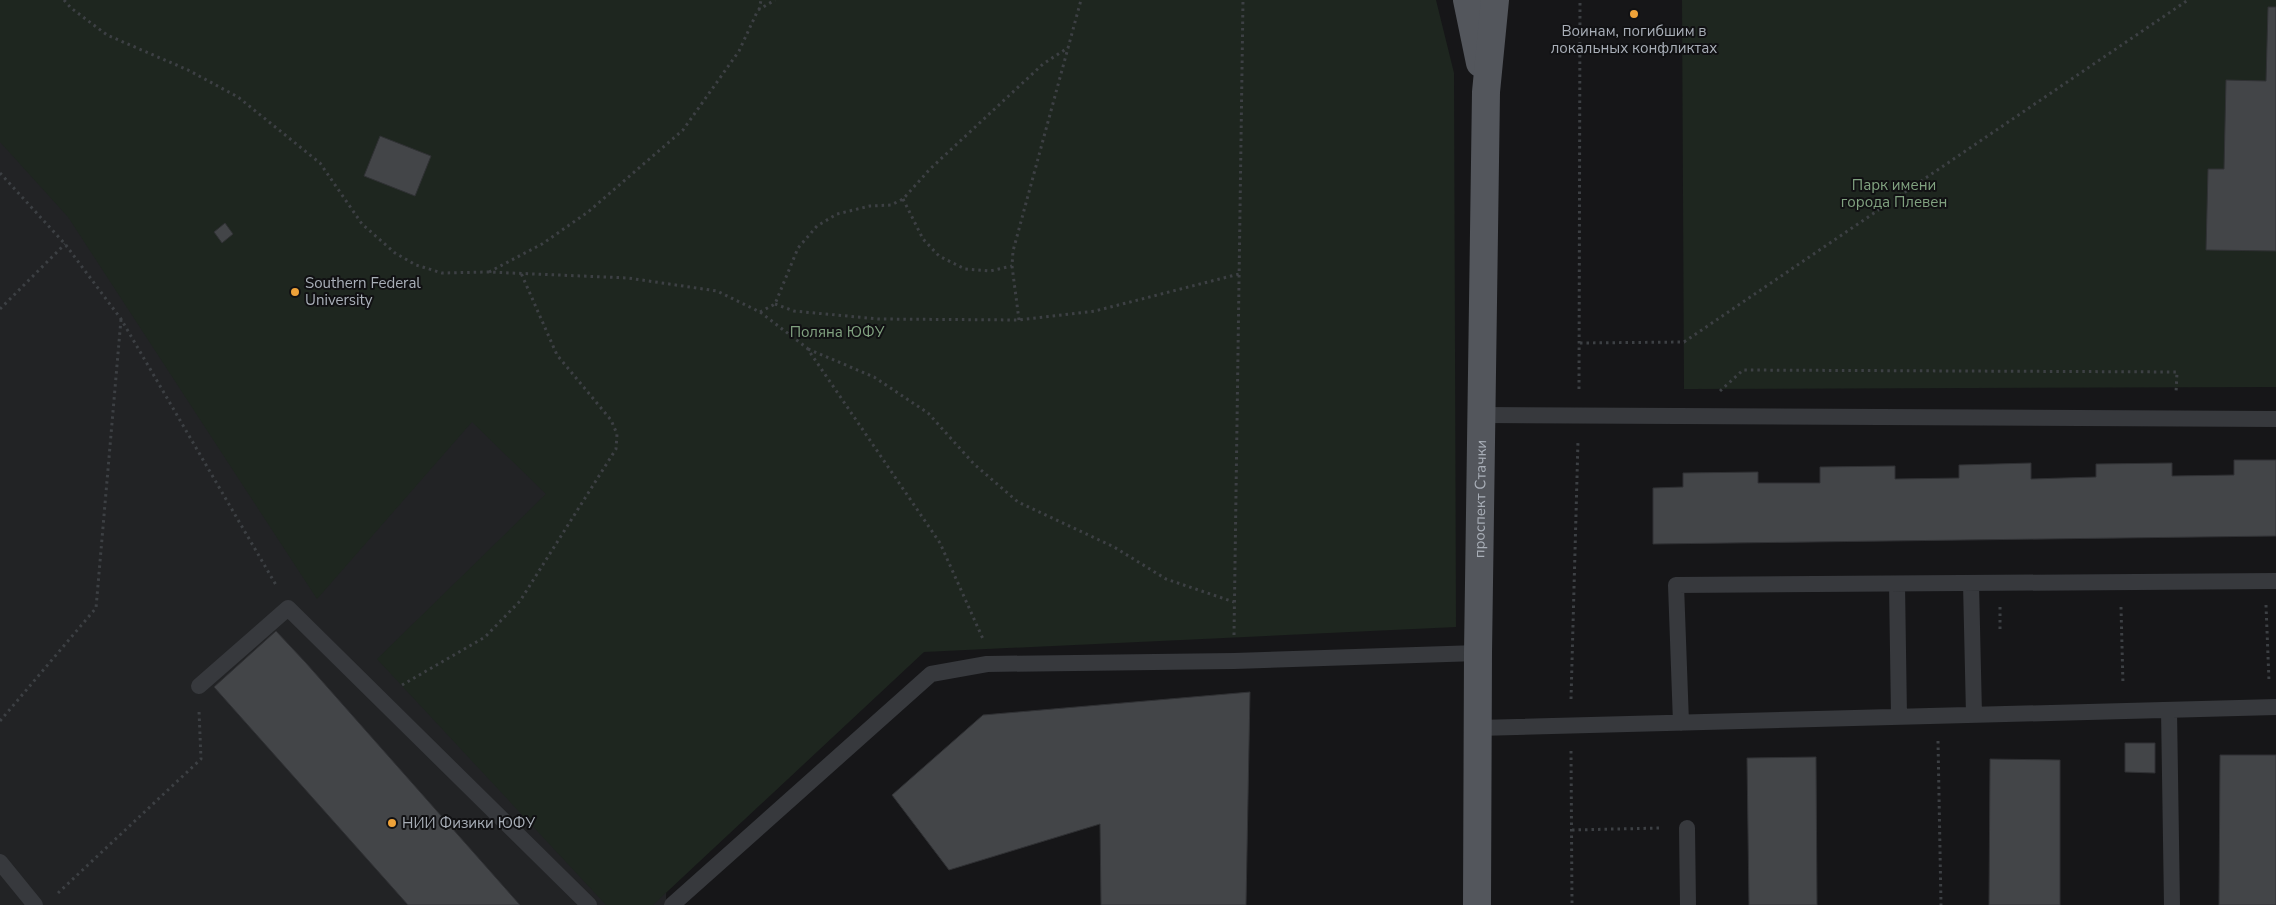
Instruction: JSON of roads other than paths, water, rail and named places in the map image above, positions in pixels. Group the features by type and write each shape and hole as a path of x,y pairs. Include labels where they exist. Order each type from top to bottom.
{"main road":[{"name":"проспект Стачки","path":"1467,0 1486,92"},
{"name":"проспект Стачки","path":"1477,905 1478,653 1483,415 1486,92 1495,0"}],"lane":[{"path":"1483,415 2276,419"},
{"path":"1681,723 1676,585 2270,581"},
{"path":"1971,583 1974,715"},
{"path":"1897,584 1899,717"},
{"path":"199,686 288,608 588,905"},
{"path":"672,905 931,674 987,664 1234,661 1478,653"},
{"path":"1478,728 2273,707"},
{"path":"2169,710 2172,905"},
{"path":"1687,828 1688,905"},
{"path":"0,862 35,905"}],"place":[{"name":"Воинам, погибшим в локальных конфликтах","path":"1634,14"},
{"name":"Southern Federal University","path":"295,292"},
{"name":"НИИ Физики ЮФУ","path":"392,823"}],"park label":[{"name":"Парк имени города Плевен","path":"1894,194"},
{"name":"Поляна ЮФУ","path":"837,332"}]}
